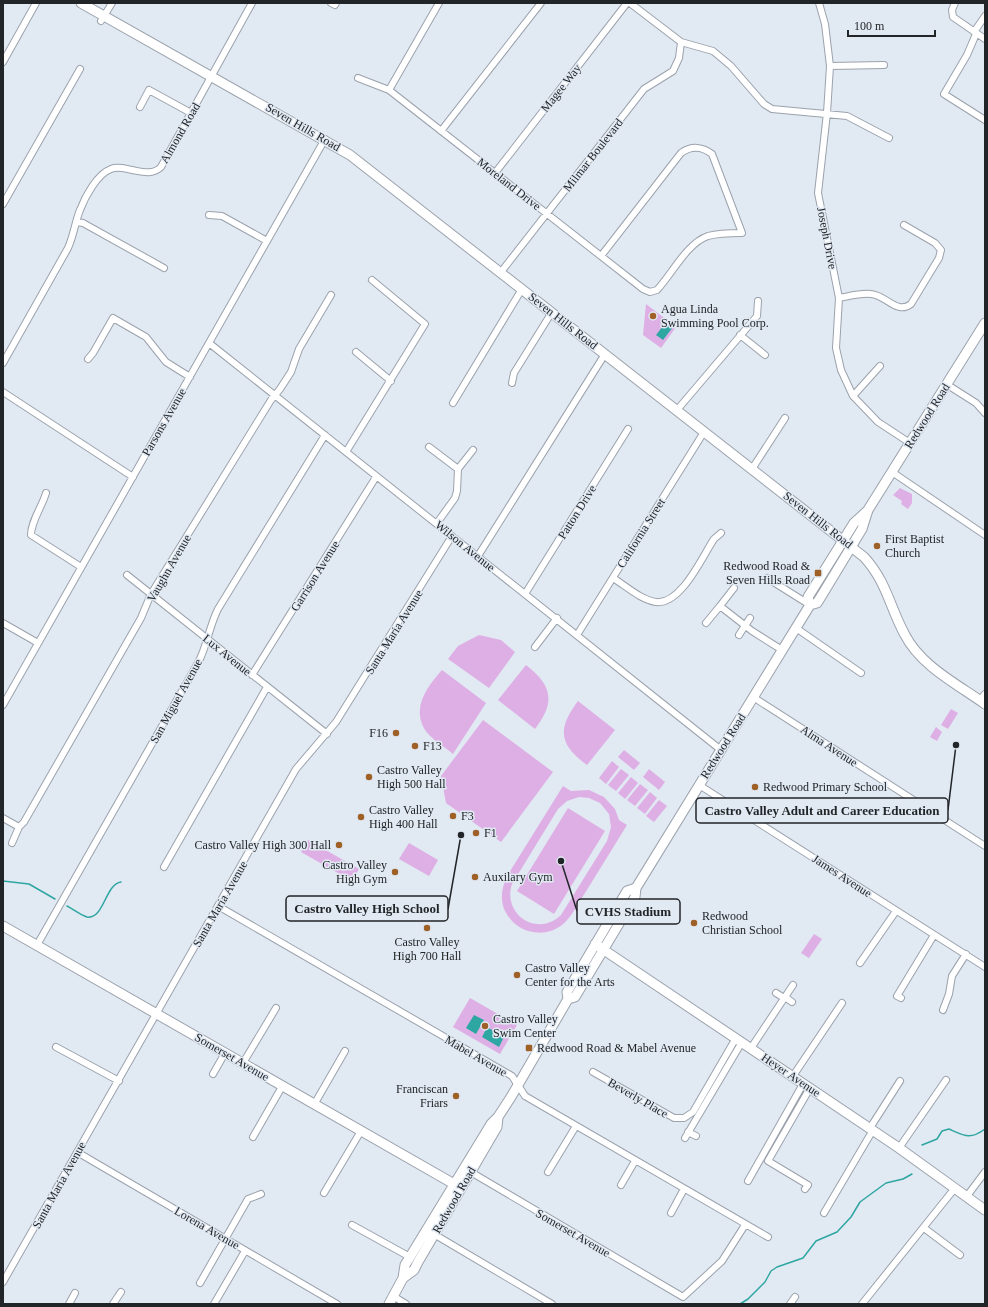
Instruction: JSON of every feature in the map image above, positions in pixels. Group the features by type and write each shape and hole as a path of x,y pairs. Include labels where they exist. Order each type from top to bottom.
{"street":[{"path":"4,57 36,3"},
{"name":"Seven Hills Road","path":"81,3 103,18 212,76 325,139 350,155 864,557 878,574 887,591 905,636 918,654 938,671 983,699"},
{"path":"103,18 112,3"},
{"name":"Almond Road","path":"3,363 68,248 81,207 88,194 106,172 118,168 150,172 161,167 252,3"},
{"path":"331,3 335,5 336,3"},
{"path":"389,90 439,3"},
{"path":"441,131 541,3"},
{"name":"Magee Way","path":"495,173 627,3"},
{"path":"630,3 681,42 713,51 731,66 764,104 772,109 847,116 889,138"},
{"name":"Joseph Drive","path":"819,3 826,24 830,66 827,114 818,193 839,298 836,348 841,370 853,396 878,422 910,443"},
{"path":"955,3 952,14 956,20 985,39"},
{"path":"985,16 975,33 967,55 944,94 985,120"},
{"name":"Milmar Boulevard","path":"501,272 644,90 674,71 679,58 681,42"},
{"path":"830,66 884,65"},
{"path":"3,204 80,69"},
{"name":"Moreland Drive","path":"358,78 389,90 643,289 650,292 657,290 691,247 700,239 718,234 742,233 712,154 708,150 696,147 686,150 678,156 601,256"},
{"path":"140,107 149,90 192,113"},
{"name":"Parsons Avenue","path":"3,705 325,139"},
{"path":"209,215 222,216 267,241"},
{"path":"77,222 83,223 164,268"},
{"path":"839,298 860,293 874,294 900,308 906,309 911,304 939,258 941,250 935,243 904,225"},
{"path":"346,452 425,324 372,280"},
{"path":"452,403 522,289"},
{"name":"Vaughn Avenue","path":"12,844 18,827 24,822 141,618 151,594 274,395 280,389 291,372 299,349 331,295"},
{"path":"677,410 757,316 758,301"},
{"path":"512,383 514,372 552,312"},
{"path":"88,359 113,318 146,337 166,362 190,377"},
{"name":"Redwood Road","path":"403,1278 414,1270 431,1232 457,1186 497,1127 498,1118 568,999 575,997 635,896 636,888 810,605 816,603 862,529 868,510 946,384 984,326"},
{"path":"740,335 765,355"},
{"name":"Wilson Avenue","path":"209,343 721,750"},
{"path":"356,352 391,381"},
{"path":"478,556 605,354"},
{"path":"853,396 880,366"},
{"path":"946,384 976,403 985,412"},
{"path":"3,392 133,477"},
{"path":"752,469 785,418"},
{"name":"Patton Drive","path":"525,594 628,429"},
{"name":"California Street","path":"577,634 704,432"},
{"name":"San Miguel Avenue","path":"37,945 198,663 210,625 218,609 325,435"},
{"path":"429,447 458,469"},
{"path":"437,523 455,498 458,469 473,450"},
{"path":"892,472 985,535"},
{"name":"Garrison Avenue","path":"252,675 376,477"},
{"path":"46,493 41,509 32,525 30,535 81,567"},
{"name":"Redwood Road","path":"810,605 808,597 854,523 868,510"},
{"path":"613,578 651,601 661,602 670,600 681,591 714,539 721,533"},
{"name":"Santa Maria Avenue","path":"3,1282 296,769 327,734 368,674 452,536"},
{"name":"Lux Avenue","path":"127,575 327,734"},
{"path":"767,578 810,605"},
{"path":"706,623 734,588"},
{"path":"720,606 745,626 782,650"},
{"path":"535,647 556,618"},
{"path":"739,635 750,618"},
{"path":"3,623 38,643"},
{"path":"796,628 861,673"},
{"path":"164,867 267,687"},
{"name":"Alma Avenue","path":"753,697 985,846"},
{"name":"James Avenue","path":"699,785 985,966"},
{"path":"3,818 18,827"},
{"name":"Redwood Road","path":"568,999 566,992 627,891 636,888"},
{"name":"Mabel Avenue","path":"218,906 510,1075 525,1096 768,1237"},
{"path":"860,963 896,910"},
{"name":"Somerset Avenue","path":"3,926 315,1103 360,1131 457,1186"},
{"path":"901,998 897,996 934,935"},
{"name":"Heyer Avenue","path":"595,944 899,1148 985,1210"},
{"path":"943,1010 949,994 952,976 966,954"},
{"path":"751,1048 793,985"},
{"path":"776,993 792,1002"},
{"path":"793,1076 842,1003"},
{"path":"243,1063 276,1008"},
{"path":"685,1138 739,1040"},
{"name":"Beverly Place","path":"594,1072 674,1118 684,1118 693,1112 739,1040"},
{"path":"56,1047 119,1081"},
{"path":"315,1103 345,1051"},
{"path":"213,1074 225,1053"},
{"path":"899,1148 946,1080"},
{"path":"824,1213 900,1081"},
{"path":"253,1137 283,1085"},
{"path":"748,1181 807,1086"},
{"path":"805,1189 808,1185 768,1161 807,1086"},
{"path":"548,1172 576,1126"},
{"path":"324,1193 360,1131"},
{"path":"688,1132 696,1136"},
{"name":"Lorena Avenue","path":"77,1152 337,1304"},
{"path":"622,1185 635,1161"},
{"name":"Somerset Avenue","path":"467,1170 683,1297 722,1261 745,1225"},
{"path":"967,1196 985,1172"},
{"path":"862,1304 956,1188"},
{"path":"671,1213 684,1189"},
{"path":"200,1283 248,1199 261,1194"},
{"path":"352,1225 410,1257"},
{"path":"924,1228 960,1255"},
{"path":"431,1232 552,1304"},
{"name":"Redwood Road","path":"391,1300 403,1278 405,1265 431,1232"},
{"path":"214,1304 245,1250"},
{"path":"113,1304 121,1292"},
{"path":"69,1304 75,1293"},
{"path":"790,1304 795,1297"},
{"path":"391,1300 406,1304"}],"shaded area":[{"name":"Agua Linda Swimming Pool Corp.","path":"646,304 676,327 661,348 643,335"},
{"path":"666,322 673,327 663,340 656,335"},
{"path":"900,488 912,494 912,503 908,509 901,504 902,501 893,495"},
{"path":"479,635 501,640 515,652 489,688 448,659 458,646"},
{"path":"526,665 535,672 546,687 548,694 546,710 535,729 498,700"},
{"path":"442,670 486,703 453,754 434,740 425,730 421,721 420,713 423,697 431,683"},
{"path":"578,701 615,730 587,765 571,750 566,743 564,736 564,728 567,720"},
{"path":"951,709 958,713 948,729 941,725"},
{"path":"483,720 553,772 501,842 446,803 441,776"},
{"path":"936,727 942,732 937,741 930,737"},
{"path":"624,750 640,763 634,770 618,757"},
{"path":"612,761 619,767 606,784 599,778"},
{"path":"621,769 629,775 616,791 608,785"},
{"path":"649,769 665,782 659,790 643,777"},
{"path":"631,777 638,783 625,799 618,793"},
{"path":"640,784 648,790 635,806 627,800"},
{"path":"563,786 571,791 589,790 604,797 615,809 619,820 627,825 572,914 562,925 548,932 541,933 526,930 519,927 508,916 503,907 502,901 503,886 507,876","holes":["579,797 589,798 600,803 609,814 611,827 607,841 561,915 552,922 542,924 532,923 517,913 512,905 510,895 512,884 558,809 567,801"]},
{"path":"650,792 657,798 645,814 637,808"},
{"path":"659,800 667,806 654,822 646,816"},
{"path":"568,808 605,831 554,914 517,891"},
{"path":"308,840 359,869 352,881 301,852"},
{"path":"409,843 438,860 429,876 399,859"},
{"path":"814,934 822,939 809,958 801,953"},
{"name":"Castro Valley Swim Center","path":"470,998 517,1025 500,1054 453,1027"},
{"path":"474,1015 484,1020 476,1034 466,1028"},
{"path":"487,1027 504,1037 499,1047 482,1037"}],"waterway":[{"path":"3,881 29,884 55,899"},
{"path":"67,906 84,916 93,916 101,908 111,889 116,884 121,882"},
{"path":"922,1145 937,1139 942,1131 949,1129 967,1136 975,1135 985,1129"},
{"path":"740,1304 748,1299 765,1282 771,1271 777,1267 803,1258 816,1241 837,1232 851,1217 860,1202 886,1183 903,1179 912,1174"}],"place":[{"name":"Agua Linda Swimming Pool Corp.","path":"653,316"},
{"name":"First Baptist Church","path":"877,546"},
{"name":"Redwood Road & Seven Hills Road","path":"818,573"},
{"name":"F16","path":"396,733"},
{"name":"Castro Valley Adult and Career Education","path":"956,745"},
{"name":"F13","path":"415,746"},
{"name":"Castro Valley High 500 Hall","path":"369,777"},
{"name":"Redwood Primary School","path":"755,787"},
{"name":"F3","path":"453,816"},
{"name":"Castro Valley High 400 Hall","path":"361,817"},
{"name":"F1","path":"476,833"},
{"name":"Castro Valley High School","path":"461,835"},
{"name":"Castro Valley High 300 Hall","path":"339,845"},
{"name":"CVHS Stadium","path":"561,861"},
{"name":"Castro Valley High Gym","path":"395,872"},
{"name":"Auxilary Gym","path":"475,877"},
{"name":"Redwood Christian School","path":"694,923"},
{"name":"Castro Valley High 700 Hall","path":"427,928"},
{"name":"Castro Valley Center for the Arts","path":"517,975"},
{"name":"Castro Valley Swim Center","path":"485,1026"},
{"name":"Redwood Road & Mabel Avenue","path":"529,1048"},
{"name":"Franciscan Friars","path":"456,1096"}]}
